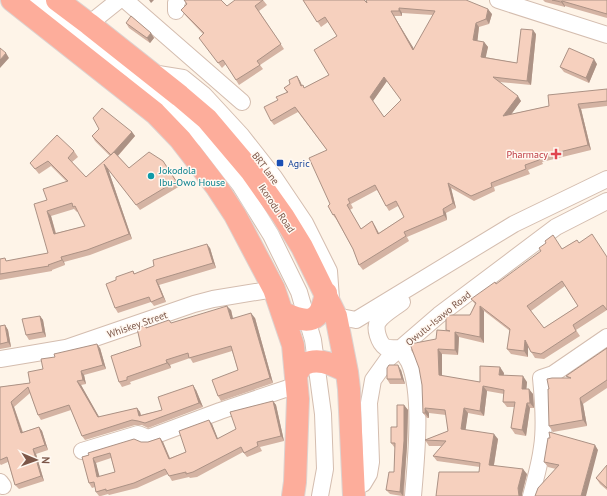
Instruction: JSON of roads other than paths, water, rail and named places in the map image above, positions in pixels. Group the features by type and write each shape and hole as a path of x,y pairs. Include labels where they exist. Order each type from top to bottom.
{"highway":[{"path":"12,0 155,113 180,139 236,215 274,288 293,344 298,399 295,482 293,496"},
{"name":"Ikorodu Road","path":"62,2 207,119 251,171 283,216 302,247 331,305 347,372 354,493"},
{"path":"283,312 299,320 307,320 319,314 323,305 331,305"},
{"path":"297,379 304,364 316,362 335,365 347,372"}],"street":[{"path":"35,0 131,70 206,141 240,185 272,235 299,292 313,340 323,414 325,469 320,496"},
{"path":"89,24 119,0"},
{"path":"125,0 242,102"},
{"path":"498,0 607,35"},
{"path":"331,305 356,320 514,224 607,179"},
{"name":"Owutu-Isawo Road","path":"354,493 363,484 369,474 371,462 369,403 374,380 388,359 439,315 556,227 607,202"},
{"path":"413,496 416,466 417,421 415,385 409,362 401,348 390,348 384,346 379,339 376,326 378,321 464,255"},
{"name":"Whiskey Street","path":"0,359 66,348 194,304 274,288"},
{"path":"531,496 543,446 541,378 553,374 607,338"},
{"path":"82,451 138,434 148,438 220,411 297,379"}],"place":[{"name":"Pharmacy","path":"556,154"},
{"name":"Agric","path":"280,163"},
{"name":"Jokodola Ibu-Owo House","path":"151,176"}]}
